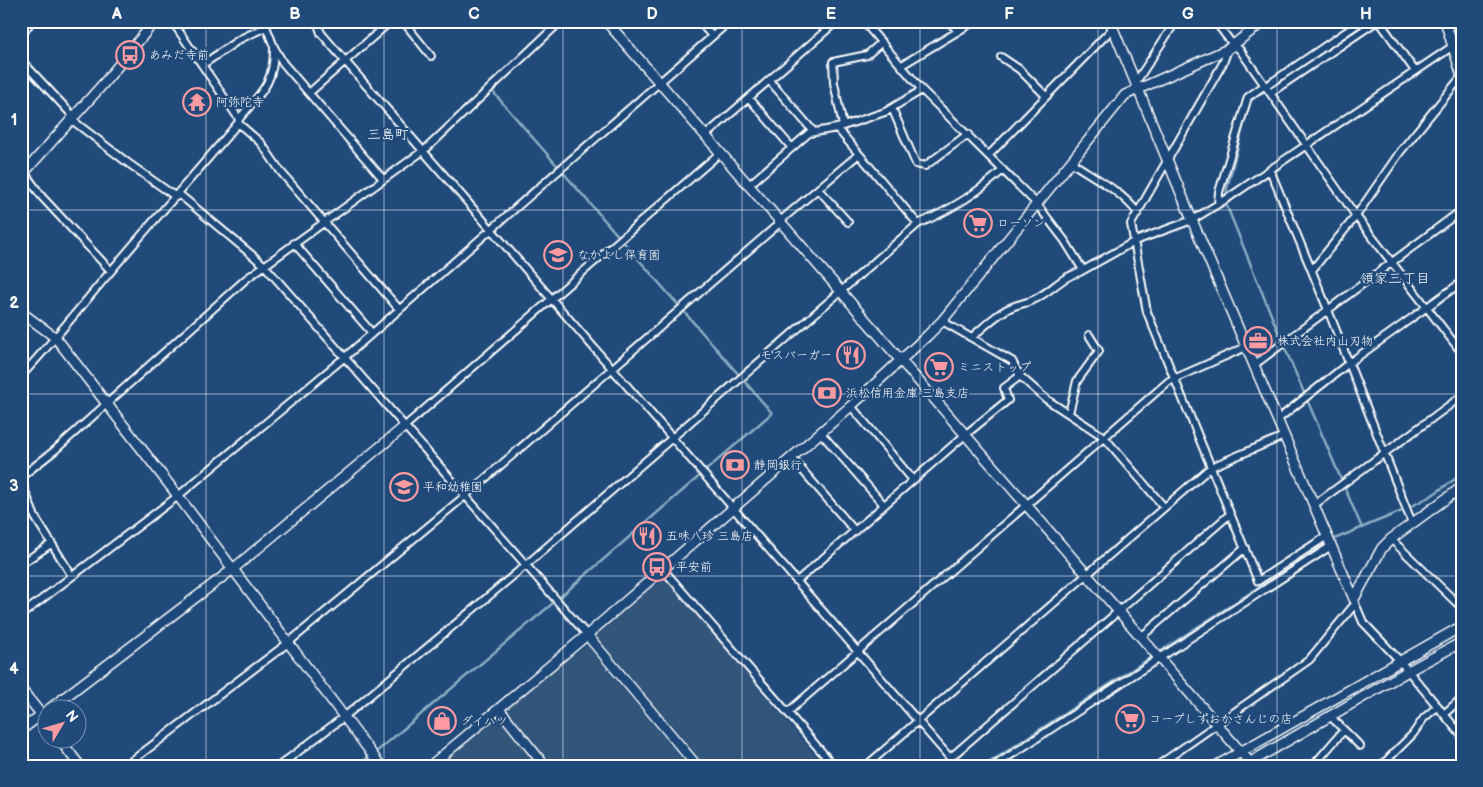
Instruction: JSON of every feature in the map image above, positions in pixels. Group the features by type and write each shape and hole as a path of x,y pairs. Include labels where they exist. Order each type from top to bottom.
{"street":[{"path":"21,35 32,21"},
{"path":"111,271 23,174 155,21"},
{"path":"172,21 238,121 260,143 281,172 399,309"},
{"path":"317,21 321,33 345,61 957,766"},
{"path":"309,93 391,21"},
{"path":"403,21 431,56"},
{"path":"21,477 107,404 264,265 423,151 561,21"},
{"path":"606,21 1142,637 1217,724 1249,765 1330,716 1462,642"},
{"path":"699,21 712,36"},
{"path":"21,615 178,496 344,357 730,21"},
{"path":"705,136 837,21"},
{"path":"863,21 922,90 1036,203 1065,241 1083,270"},
{"path":"948,21 958,31"},
{"path":"902,65 975,21"},
{"path":"1137,86 1176,21"},
{"path":"1215,21 1230,47 1240,50 1356,216 1462,353"},
{"path":"430,766 587,635 732,507 851,406 901,360 942,320 1125,95 1137,86 1230,47 1264,21"},
{"path":"1267,89 1362,21"},
{"path":"1218,204 1219,192 1248,98 1267,89 1378,21 1415,71"},
{"path":"1312,270 1356,216 1400,152 1462,76 1445,21"},
{"path":"202,65 265,24 282,63 383,180"},
{"path":"989,155 1113,24 1192,220 1363,622 1400,661 1462,736"},
{"path":"972,337 1012,306 1027,304 1071,274 1083,270 1135,241 1192,220 1270,170 1462,40"},
{"path":"882,42 867,55 833,62 840,127 859,154 918,224"},
{"path":"21,376 56,338 111,271 177,196 266,87 274,63 274,47"},
{"path":"1230,47 1168,161 1131,224 1146,312 1258,581 1327,536"},
{"path":"1001,57 1019,69 1046,96"},
{"path":"21,60 73,118 128,163 177,196 264,265 587,635 697,766"},
{"path":"769,80 814,132"},
{"path":"749,185 809,133 840,127 884,112 922,90"},
{"path":"749,98 792,148"},
{"path":"892,108 916,164 925,166 968,134"},
{"path":"62,700 233,569 404,427 720,153"},
{"path":"125,766 288,643 464,496 859,154"},
{"path":"1071,162 1113,188 1138,213"},
{"path":"279,766 344,717 526,565 918,224 969,198 1003,170"},
{"path":"1270,170 1312,270 1412,523"},
{"path":"818,189 848,222"},
{"path":"1254,365 1462,210"},
{"path":"294,243 372,333"},
{"path":"1277,420 1349,363 1462,282"},
{"path":"21,312 56,338 178,496 381,766"},
{"path":"942,320 1012,361 1020,376 1046,399 1104,437 1164,507"},
{"path":"1069,413 1077,381 1099,351 1089,335"},
{"path":"788,712 1169,381 1246,347"},
{"path":"797,581 1008,400 1004,388 1020,376"},
{"path":"1314,505 1462,396"},
{"path":"851,406 913,480"},
{"path":"820,432 884,505"},
{"path":"866,766 1211,467 1284,436"},
{"path":"791,457 855,531"},
{"path":"21,481 35,517 72,576"},
{"path":"1157,766 1309,660 1354,602 1382,548 1391,538 1462,487"},
{"path":"950,758 1230,514"},
{"path":"1391,538 1462,608"},
{"path":"21,564 51,544"},
{"path":"994,766 1331,546"},
{"path":"1142,637 1244,548"},
{"path":"662,568 834,766"},
{"path":"1216,766 1462,626"},
{"path":"21,689 38,705"},
{"path":"1444,714 1462,698"},
{"path":"1381,766 1413,734 1424,718 1438,706"},
{"path":"499,709 545,766"},
{"path":"1330,716 1360,746"},
{"path":"21,730 38,718"},
{"path":"1313,766 1344,730"},
{"path":"68,750 80,766"}],"shaded area":[{"path":"665,576 824,766 702,766 593,635"},
{"path":"587,645 688,766 430,766 489,717"}],"waterway":[{"path":"1362,528 1281,339 1226,204 1227,188 1250,101 1369,21"},
{"path":"375,753 559,598 772,413 494,93"},
{"path":"1332,540 1402,511 1431,496 1462,474"},
{"path":"984,766 1327,543"},
{"path":"357,766 370,756"}],"place":[{"name":"あみだ寺前","path":"130,55"},
{"name":"阿弥陀寺","path":"197,102"},
{"name":"ローソン","path":"978,223"},
{"name":"なかよし保育園","path":"558,255"},
{"name":"株式会社内山刃物","path":"1258,341"},
{"name":"モスバーガー","path":"851,355"},
{"name":"ミニストップ","path":"939,367"},
{"name":"浜松信用金庫 三島支店","path":"827,393"},
{"name":"静岡銀行","path":"735,465"},
{"name":"平和幼稚園","path":"404,487"},
{"name":"五味八珍 三島店","path":"647,536"},
{"name":"平安前","path":"657,567"},
{"name":"コープしずおかさんじの店","path":"1130,719"},
{"name":"ダイハツ","path":"442,721"}],"district":[{"name":"三島町","path":"388,134"},
{"name":"領家三丁目","path":"1395,278"}]}
